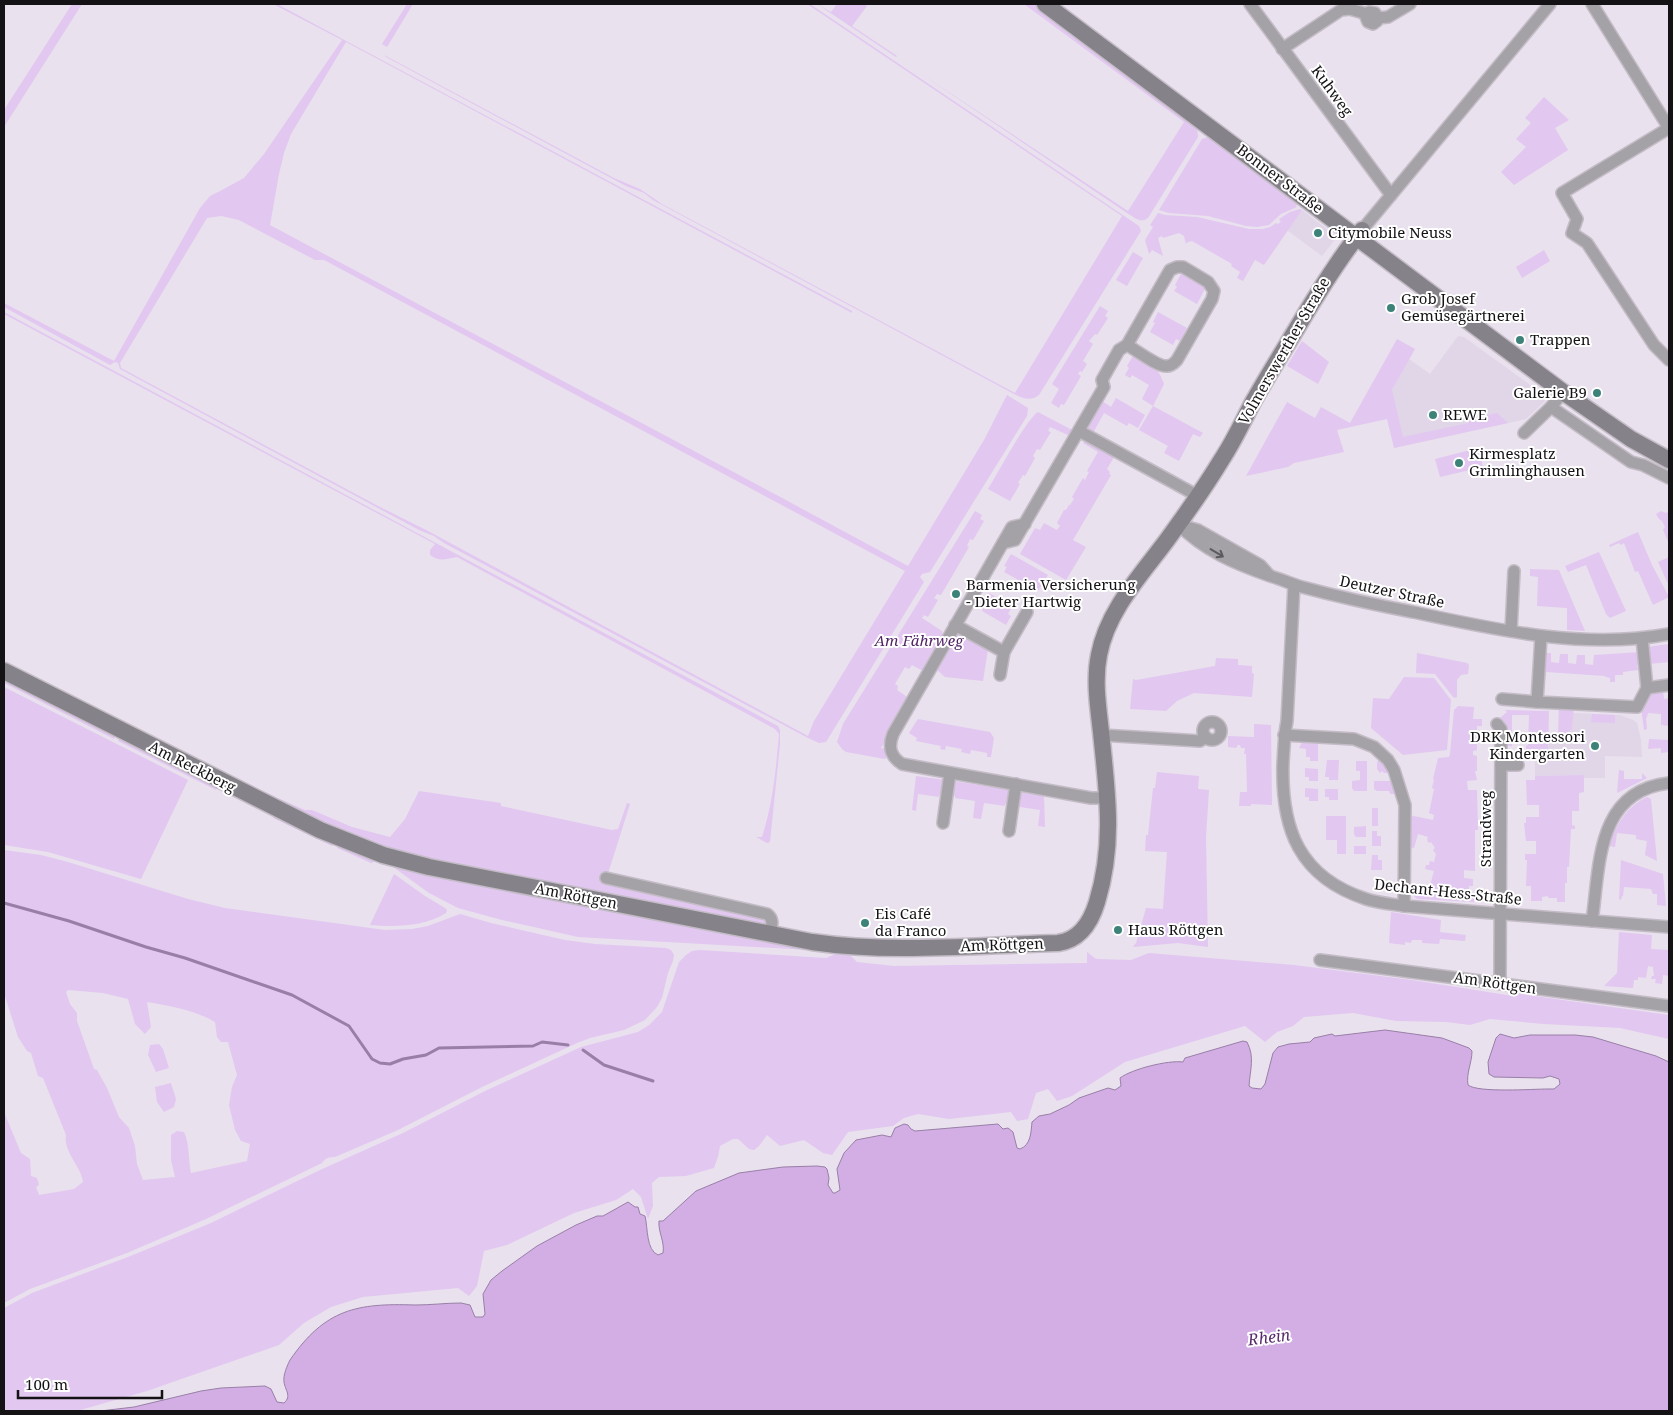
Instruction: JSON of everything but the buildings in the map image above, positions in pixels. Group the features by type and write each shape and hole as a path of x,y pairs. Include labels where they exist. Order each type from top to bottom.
{"street":[{"name":"Bonner Straße","path":"1045,4 1359,233 1563,392 1631,439 1669,460"},
{"name":"Kuhweg","path":"1250,4 1391,195"},
{"path":"1282,49 1341,10 1350,9 1367,14 1375,12 1378,18 1388,17 1410,4"},
{"path":"1580,4 1594,7 1669,128 1562,193 1577,219 1572,233 1588,243 1654,345 1669,360"},
{"name":"Volmerswerther Straße","path":"1082,932 1093,913 1104,875 1109,829 1108,798 1096,670 1104,637 1113,618 1128,592 1198,496 1224,456 1284,348 1339,260 1359,233 1552,5"},
{"path":"1108,798 1091,798 902,764 894,757 890,746 893,734 1003,543 1016,540 1104,387 1102,380 1106,372 1119,350 1127,344 1172,269 1183,267 1210,284 1214,291 1212,299 1173,364 1167,366 1159,364 1127,344"},
{"path":"1524,432 1551,407 1563,392"},
{"path":"1551,407 1624,458 1669,478"},
{"path":"1079,432 1198,496"},
{"name":"Deutzer Straße","path":"1178,524 1198,530 1260,565 1269,575 1294,585 1346,598 1512,632 1541,636 1588,640 1642,638 1669,634"},
{"path":"1512,632 1514,571"},
{"name":"Dechant-Hess-Straße","path":"1294,585 1287,721 1284,735 1283,779 1285,812 1290,831 1301,852 1319,872 1341,888 1368,899 1404,906 1669,927"},
{"path":"1000,675 1004,652 1027,612"},
{"path":"955,626 1004,652"},
{"path":"1537,702 1541,636"},
{"path":"1502,699 1637,707 1647,688 1642,638"},
{"name":"Am Reckberg","path":"4,671 320,830 383,855"},
{"path":"1647,688 1669,685"},
{"name":"Strandweg","path":"1497,724 1501,729 1500,983"},
{"path":"1101,735 1200,741 1206,737"},
{"path":"1284,735 1354,739 1374,747 1388,760 1394,770 1406,805 1404,906"},
{"path":"1501,765 1518,765"},
{"path":"943,823 950,773"},
{"path":"1592,921 1604,839 1610,821 1621,806 1634,795 1652,786 1669,783"},
{"path":"1009,831 1016,784"},
{"name":"Am Röttgen","path":"383,855 429,867 812,942 842,946 886,948 1058,943 1071,940 1082,932"},
{"name":"Am Röttgen","path":"606,878 767,914 771,917 772,922 770,933"},
{"name":"Am Röttgen","path":"1320,960 1669,1006"}],"shaded area":[{"path":"1302,210 1337,237 1322,256 1287,230"},
{"path":"1458,336 1464,337 1544,395 1546,399 1526,419 1394,448 1392,390 1409,359 1430,374"},
{"name":"DRK Montessori Kindergarten","path":"1573,713 1620,715 1633,720 1637,723 1642,757 1605,756 1605,778 1584,778 1584,775 1535,776 1535,752 1548,753 1549,733 1565,734 1572,729"}],"green space":[{"path":"72,4 82,4 4,127 4,110"},
{"path":"273,4 277,4 852,311 852,313 346,42 291,134 279,174 270,225 908,566 984,440 1007,395 1028,408 1027,416 930,572 922,574 920,577 924,582 826,742 819,743 808,738 120,369 118,363 115,362 110,365 4,307 4,303 114,361 200,208 210,196 244,178 264,154 342,40","holes":["221,216 239,220 315,260 324,260 905,571 814,721 808,736 121,368 120,363 207,218"]},
{"path":"407,4 413,4 387,47 382,44"},
{"path":"807,4 810,4 1139,226 1141,231 1036,397 1026,399 1014,394 653,200 644,193 626,186 384,55 614,178 640,189 662,204 1015,393 1122,216"},
{"path":"817,4 831,12 837,4 864,4 867,6 852,26 897,56 896,57"},
{"path":"1024,4 1036,4 1095,47 1197,128 1198,137 1145,220 1137,219 1127,213 917,71 1128,211 1184,122"},
{"path":"1544,97 1569,120 1555,128 1568,150 1514,185 1501,172 1526,147 1516,139 1531,123 1525,118"},
{"path":"1208,137 1219,140 1300,201 1297,207 1281,214 1269,225 1257,227 1208,216 1169,213 1159,210 1202,139"},
{"path":"1302,210 1264,265 1255,260 1243,281 1237,278 1240,272 1231,266 1232,264 1192,241 1186,244 1184,236 1179,233 1158,238 1163,256 1152,250 1149,254 1145,240 1153,227 1150,225 1158,213 1197,217 1249,229 1263,229 1276,223 1278,224 1281,222 1279,219 1290,212"},
{"path":"1544,250 1550,261 1522,278 1516,267"},
{"path":"1133,252 1143,258 1127,286 1116,280"},
{"path":"1182,272 1207,285 1197,304 1174,291"},
{"path":"1100,306 1108,311 1105,316 1108,318 1097,335 1095,334 1089,341 1093,344 1083,361 1087,364 1082,372 1080,371 1078,374 1081,376 1064,405 1061,404 1059,408 1051,403 1059,389 1052,384"},
{"path":"4,312 778,726 780,730 780,744 770,842 767,843 756,837 762,837 771,799 779,734 775,729 457,557 436,559 430,555 430,550 435,544 4,314"},
{"path":"1158,312 1187,328 1180,341 1176,339 1173,345 1150,332"},
{"path":"1397,339 1415,349 1392,390 1403,437 1469,423 1468,420 1497,413 1508,423 1394,448 1387,419 1337,430 1344,452 1246,476 1287,402 1315,418 1321,407 1350,423"},
{"path":"1302,341 1329,362 1318,384 1287,366"},
{"path":"1134,354 1159,372 1164,384 1153,406 1142,399 1149,385 1132,375 1130,378 1125,375 1129,368 1127,366"},
{"path":"1116,398 1145,415 1138,428 1129,423 1127,426 1104,413 1093,433 1090,432 1088,424 1102,401 1111,407"},
{"path":"1153,406 1203,433 1200,437 1193,434 1179,461 1164,453 1168,446 1139,430"},
{"path":"1038,412 1074,431 1073,435 1068,435 1050,427 1048,431 1051,432 1040,450 1037,449 1033,456 1035,458 1025,476 1023,475 1018,483 1020,484 1010,501 988,489 1020,435"},
{"path":"1086,440 1114,457 1107,469 1111,475 1073,540 1086,547 1066,580 1020,554 1035,528 1040,530 1044,523 1057,530 1060,526 1057,523 1064,510 1074,499 1072,497 1083,478 1085,480 1089,472 1087,471 1098,452 1083,443"},
{"name":"Kirmesplatz Grimlinghausen","path":"1478,448 1483,467 1440,477 1435,459"},
{"path":"975,511 982,515 980,519 984,521 973,540 970,539 967,546 969,547 941,595 937,594 934,598 938,600 928,617 924,615 922,618 942,631 943,642 925,672 912,665 909,669 905,667 895,684 898,686 897,690 910,699 881,748 887,749 889,755 885,759 846,752 837,742 843,724"},
{"path":"1661,511 1666,513 1669,511 1669,544 1663,530 1665,527 1656,514"},
{"path":"1638,532 1652,565 1669,597 1653,605 1638,571 1635,572 1624,543 1610,547 1609,545"},
{"path":"1599,552 1626,611 1610,618 1606,614 1586,565 1568,572 1565,566"},
{"path":"1011,554 1048,575 1038,591 1004,572 1007,567 1004,566"},
{"path":"1669,557 1669,586 1658,562"},
{"path":"1530,569 1559,570 1585,631 1567,630 1567,608 1537,606 1538,577 1530,576"},
{"path":"989,593 1012,606 1008,614 1011,616 1006,625 982,611 984,606 982,605"},
{"name":"Am Fährweg","path":"959,633 988,649 983,681 945,677 937,670"},
{"path":"1669,644 1669,662 1649,664 1647,647"},
{"path":"1641,652 1642,664 1637,665 1638,670 1623,672 1623,675 1615,675 1615,682 1610,682 1610,678 1605,676 1546,672 1545,681 1541,681 1543,653 1551,653 1551,662 1559,663 1560,654 1568,654 1568,663 1576,664 1577,655 1585,655 1585,664 1593,665 1594,655"},
{"path":"1417,653 1469,665 1468,674 1461,675 1457,680 1457,697 1454,698 1435,674 1416,673"},
{"path":"1216,658 1238,659 1238,665 1252,666 1252,673 1254,674 1252,697 1194,693 1177,701 1166,711 1130,709 1133,679 1215,666"},
{"path":"4,662 228,776 305,810 312,810 352,827 390,837 405,819 419,791 501,803 501,806 612,830 618,829 627,803 630,804 605,883 756,915 767,922 767,925 435,863 357,840 4,666"},
{"path":"1404,677 1434,678 1451,700 1447,750 1403,755 1371,728 1373,698 1389,699"},
{"path":"4,678 115,734 114,739 4,683"},
{"path":"4,687 188,780 141,879 48,852 4,845"},
{"path":"1663,690 1664,699 1669,698 1669,726 1661,725 1661,714 1648,713 1646,718 1647,729 1644,730 1641,707 1650,692"},
{"path":"1559,704 1574,707 1572,729 1565,734 1558,734"},
{"path":"1458,706 1474,707 1473,719 1482,719 1482,726 1477,726 1477,750 1473,751 1473,755 1477,756 1477,771 1475,771 1477,780 1467,781 1468,790 1477,790 1478,830 1475,830 1475,871 1464,870 1464,878 1473,879 1473,886 1469,886 1469,893 1474,893 1474,902 1417,899 1411,893 1412,885 1429,889 1434,871 1425,869 1430,861 1434,862 1436,854 1433,850 1435,848 1427,840 1428,837 1418,834 1414,848 1409,847 1409,815 1433,820 1434,815 1429,813 1434,789 1432,788 1433,779 1438,758 1449,757 1454,710"},
{"path":"1505,710 1549,711 1548,753 1526,752 1529,715 1512,715 1512,746 1505,746 1506,725 1500,725 1500,718 1507,712"},
{"path":"1592,714 1615,715 1615,723 1591,722"},
{"path":"918,719 990,732 994,738 991,757 987,757 987,753 971,750 970,754 961,752 962,749 946,746 945,750 940,749 941,746 916,741 917,738 909,733"},
{"path":"1254,724 1271,725 1272,805 1251,804 1251,806 1239,806 1240,792 1247,792 1246,754 1244,754 1245,748 1241,748 1240,745 1236,748 1228,747 1228,736 1254,737"},
{"path":"120,737 218,787 216,790 118,741"},
{"path":"1649,739 1669,740 1669,752 1661,753 1661,748 1648,749"},
{"path":"1302,742 1318,742 1318,761 1310,761 1310,757 1306,757 1306,749 1299,748"},
{"path":"1379,755 1391,776 1389,773 1382,771 1380,773 1377,769 1377,758"},
{"path":"1327,760 1339,760 1338,780 1329,780 1329,777 1325,777"},
{"path":"1356,761 1367,761 1367,791 1354,791 1352,788 1352,781 1360,780 1360,771 1356,771"},
{"path":"1305,768 1318,769 1318,781 1309,781 1309,777 1305,777"},
{"path":"1619,770 1624,771 1624,779 1642,779 1642,773 1647,778 1617,793"},
{"path":"1157,772 1199,776 1198,789 1209,790 1206,837 1208,947 1178,943 1133,947 1136,943 1146,908 1163,909 1167,852 1145,851 1153,788 1155,788"},
{"path":"1584,775 1584,792 1579,793 1579,811 1572,811 1572,825 1575,826 1575,829 1571,829 1569,867 1567,867 1567,883 1565,883 1565,902 1557,902 1557,898 1548,898 1548,896 1542,897 1542,901 1531,901 1531,886 1526,886 1527,860 1525,860 1525,854 1536,854 1536,841 1526,841 1524,823 1526,823 1526,817 1539,817 1539,805 1527,805 1526,780 1535,780 1535,776"},
{"path":"916,776 946,780 944,795 939,795 939,797 918,794 916,811 912,810"},
{"path":"953,781 1012,790 1010,804 1005,804 1005,806 984,803 981,819 973,818 975,801 955,798 955,796 951,795"},
{"path":"1374,781 1393,781 1395,794 1390,794 1389,791 1377,791 1374,789"},
{"path":"1305,788 1318,789 1318,801 1309,801 1309,797 1305,797"},
{"path":"1325,789 1338,789 1338,800 1329,800 1329,797 1325,797"},
{"path":"1017,792 1044,796 1045,827 1038,826 1040,810 1020,807 1020,805 1015,804"},
{"path":"1647,797 1651,799 1657,861 1645,855 1647,841 1636,839 1636,835 1617,833 1615,847 1609,846 1623,817 1633,806"},
{"path":"1372,808 1378,808 1378,826 1372,826"},
{"path":"275,815 333,844 332,846 273,818"},
{"path":"1326,816 1346,816 1346,854 1337,854 1337,840 1326,840"},
{"path":"1366,826 1366,837 1356,837 1354,827"},
{"path":"1372,831 1377,831 1377,836 1381,836 1381,846 1372,846"},
{"path":"340,844 374,860 374,862 371,863 337,848"},
{"path":"1354,846 1366,846 1366,854 1354,854"},
{"path":"4,850 41,855 68,862 188,899 225,908 385,930 412,929 428,926 460,914 565,940 595,944 666,948 671,950 674,955 662,998 657,1007 645,1020 624,1030 577,1043 482,1087 398,1130 335,1157 327,1158 322,1163 206,1219 127,1253 30,1289 4,1303 4,1112 21,1153 30,1159 31,1176 37,1178 39,1185 36,1187 39,1195 74,1189 83,1182 82,1176 67,1147 66,1135 43,1078 38,1076 31,1053 27,1051 18,1037 4,993","holes":["68,990 103,993 128,999 135,1024 145,1034 151,1027 147,1002 191,1011 215,1022 217,1037 221,1042 228,1042 237,1075 232,1087 229,1105 235,1130 241,1141 250,1144 247,1161 191,1173 186,1137 184,1132 177,1131 171,1135 171,1160 175,1177 143,1180 137,1164 135,1146 129,1128 119,1117 107,1088 97,1070 94,1069 77,1021 77,1013 70,1004 66,992"]},
{"path":"1372,855 1378,855 1378,860 1382,860 1382,870 1371,870"},
{"path":"1621,860 1663,874 1666,906 1657,905 1657,894 1653,894 1651,889 1624,887 1623,896 1621,900 1619,899"},
{"path":"389,864 827,951 578,937 458,908 429,893"},
{"path":"394,874 445,908 447,910 446,913 428,921 409,925 370,925"},
{"path":"1391,912 1441,920 1440,932 1466,935 1465,941 1440,939 1439,944 1422,943 1422,940 1412,940 1411,943 1405,942 1405,945 1389,943"},
{"path":"1619,932 1652,935 1651,949 1669,950 1669,976 1663,975 1662,984 1655,983 1656,979 1651,979 1654,976 1653,967 1648,966 1646,978 1638,977 1638,980 1634,980 1633,988 1604,986 1617,973"},
{"path":"692,951 826,958 840,952 848,953 857,962 894,966 1087,963 1087,952 1096,959 1131,960 1149,953 1294,965 1412,980 1513,996 1514,993 1669,1015 1669,1039 1620,1028 1490,1019 1470,1025 1446,1022 1396,1021 1353,1013 1304,1017 1293,1026 1277,1032 1265,1042 1245,1026 1125,1062 1072,1096 1057,1101 1048,1089 1036,1093 1028,1119 1017,1121 1011,1112 949,1119 918,1114 904,1118 893,1126 848,1132 832,1155 823,1153 804,1140 780,1146 767,1135 754,1150 749,1149 738,1139 733,1139 720,1146 714,1168 686,1176 659,1177 652,1183 653,1206 648,1219 641,1197 633,1189 616,1200 574,1213 507,1245 484,1251 477,1286 469,1296 458,1288 363,1297 331,1307 304,1323 279,1345 147,1391 77,1411 4,1411 4,1308 32,1293 211,1223 320,1170 403,1133 485,1091 581,1047 638,1032 649,1025 662,1012 679,962"},
{"path":"159,1044 163,1049 169,1068 156,1072 148,1055 150,1045"},
{"path":"171,1083 176,1099 174,1107 164,1112 157,1102 155,1087"}],"water":[{"name":"Rhein","path":"1385,1030 1442,1038 1469,1048 1472,1051 1468,1085 1483,1089 1554,1089 1560,1084 1559,1079 1550,1076 1543,1078 1494,1077 1489,1074 1488,1062 1496,1038 1500,1034 1514,1038 1530,1035 1593,1037 1656,1056 1669,1062 1669,1411 100,1411 134,1407 201,1391 265,1386 271,1389 277,1402 284,1403 288,1395 284,1376 290,1360 316,1330 330,1320 359,1308 455,1303 470,1305 475,1317 483,1317 485,1314 483,1294 491,1280 502,1271 537,1246 576,1225 597,1216 603,1216 628,1202 638,1207 640,1214 645,1216 649,1244 658,1255 663,1253 659,1221 663,1221 696,1191 739,1173 783,1167 825,1167 829,1178 828,1185 833,1193 835,1193 840,1190 837,1169 844,1153 856,1140 882,1135 891,1137 895,1128 904,1124 915,1131 998,1124 1003,1129 1008,1128 1013,1132 1017,1148 1020,1149 1028,1141 1032,1122 1039,1116 1050,1114 1079,1098 1108,1088 1115,1090 1121,1086 1120,1078 1141,1068 1169,1062 1183,1062 1185,1058 1243,1041 1247,1042 1251,1053 1249,1086 1261,1089 1265,1084 1273,1053 1278,1047 1310,1042 1314,1038 1332,1034 1335,1036"}],"waterway":[{"path":"4,903 69,921 185,958 292,995 349,1026 372,1059 380,1063 390,1064 403,1059 426,1055 439,1048 533,1046 542,1042 568,1045"},
{"path":"583,1050 604,1065 653,1081"}],"place":[{"name":"Citymobile Neuss","path":"1318,233"},
{"name":"Grob Josef Gemüsegärtnerei","path":"1391,308"},
{"name":"Trappen","path":"1520,340"},
{"name":"Galerie B9","path":"1597,393"},
{"name":"REWE","path":"1433,415"},
{"name":"Kirmesplatz Grimlinghausen","path":"1459,463"},
{"name":"Barmenia Versicherung - Dieter Hartwig","path":"956,594"},
{"name":"DRK Montessori Kindergarten","path":"1595,746"},
{"name":"Eis Café da Franco","path":"865,923"},
{"name":"Haus Röttgen","path":"1118,930"}]}
